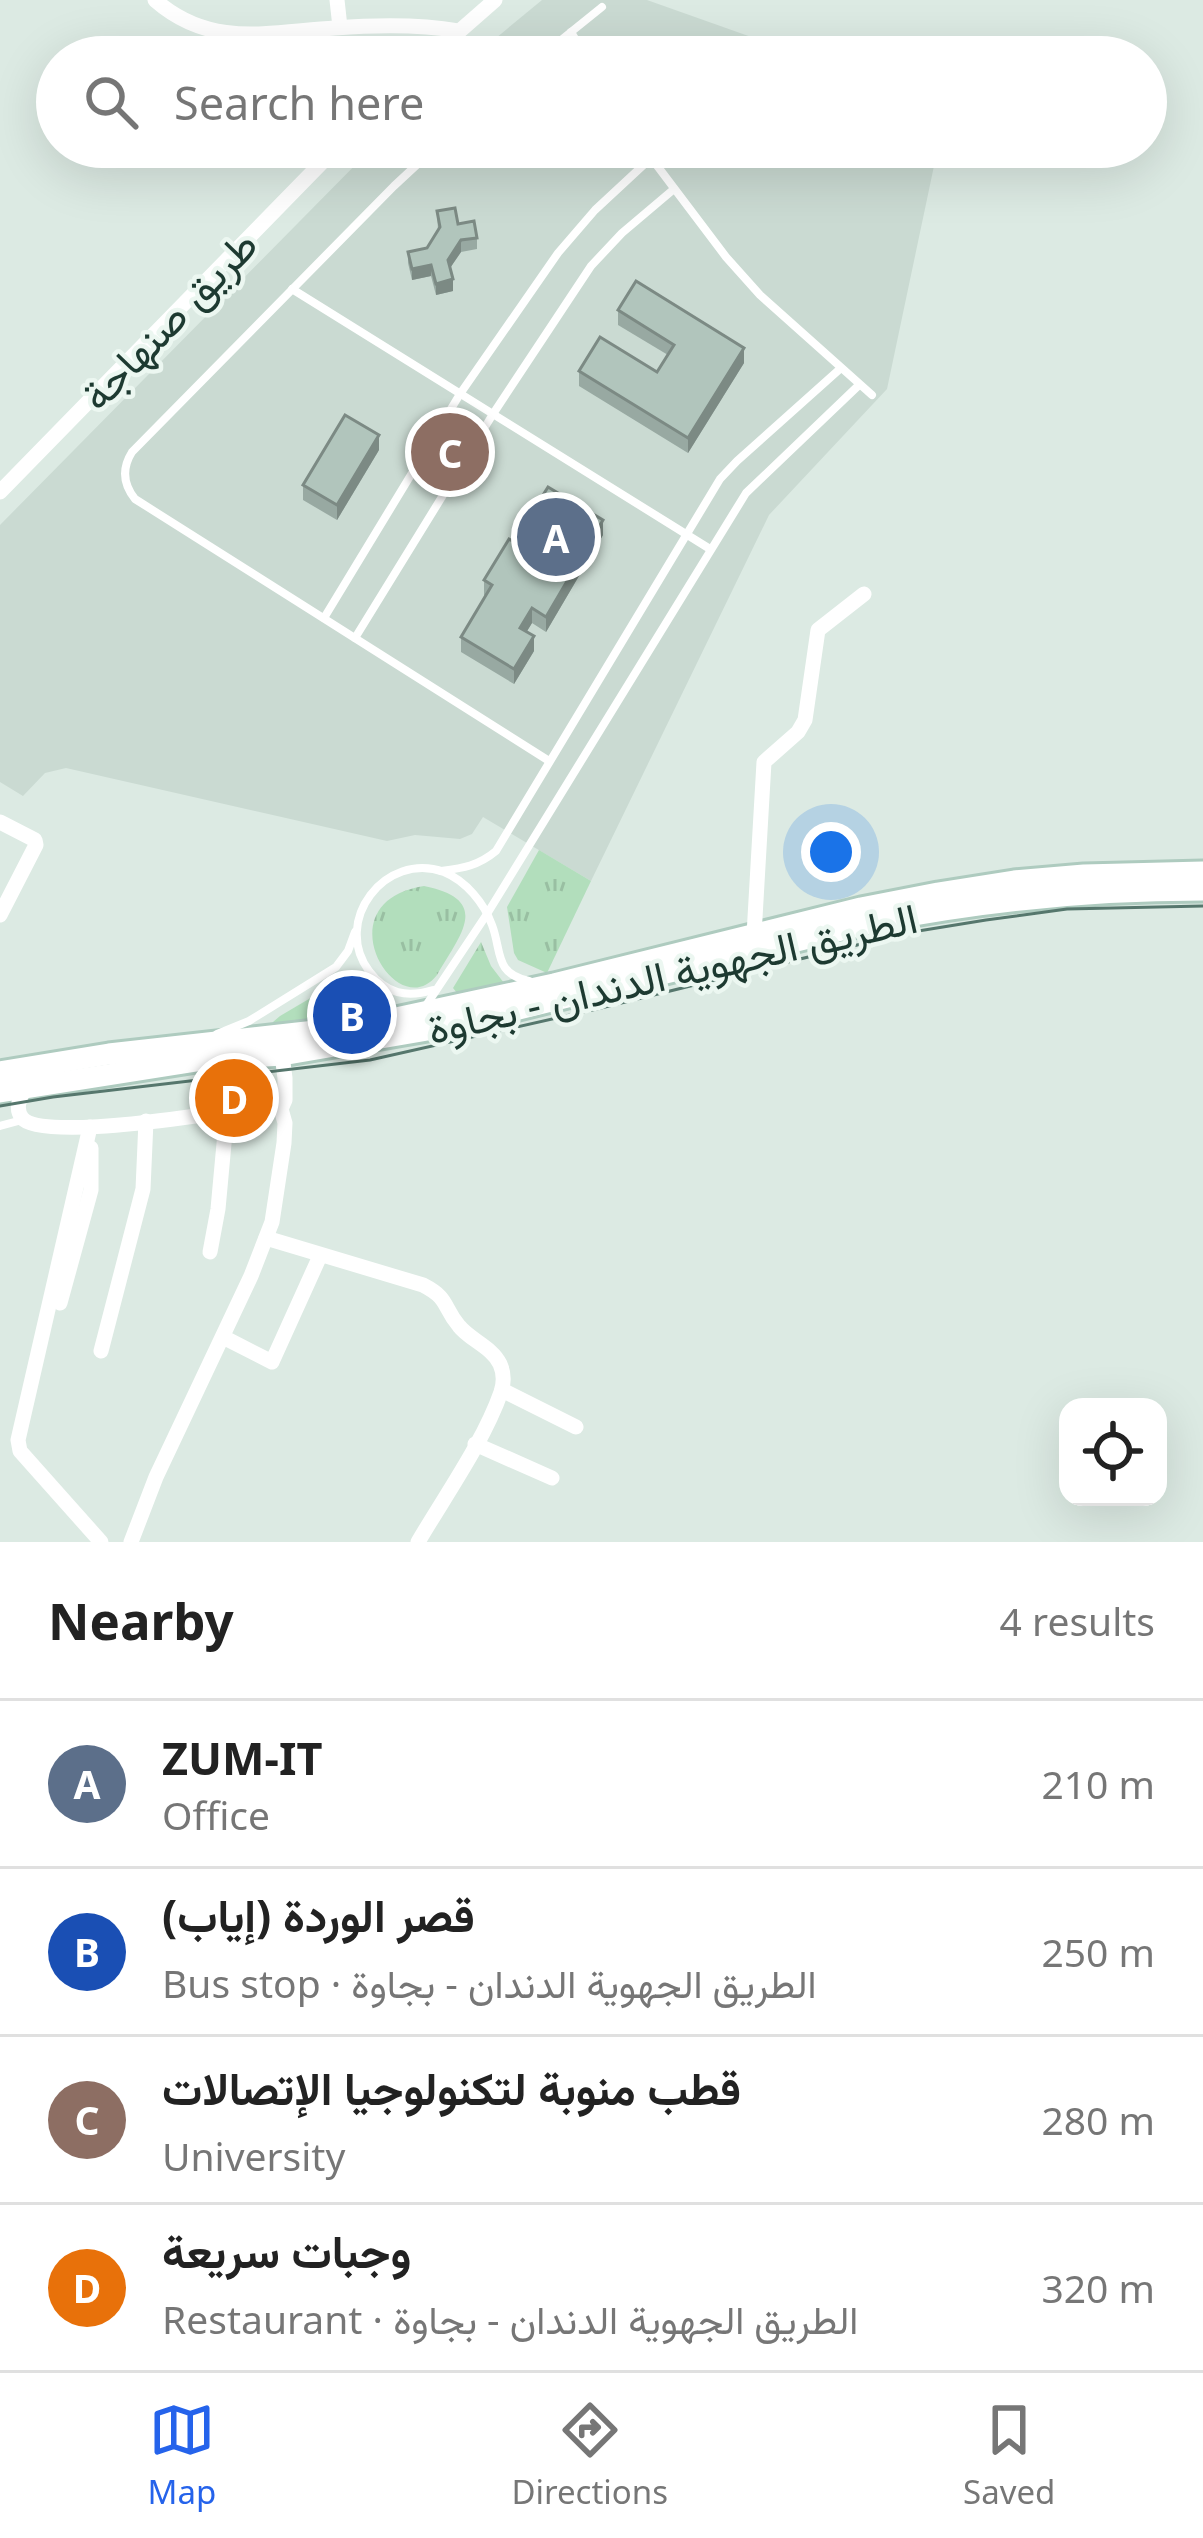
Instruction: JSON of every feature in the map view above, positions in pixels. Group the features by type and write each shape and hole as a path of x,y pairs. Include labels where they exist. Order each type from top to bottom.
{"main road":[{"name":"الطريق الجهوية الدندان - بجاوة","path":"0,1092 281,1045 861,908 1014,881 1203,872"},
{"name":"الطريق الجهوية الدندان - بجاوة","path":"0,1072 197,1042 281,1045 388,1038 941,909 1085,893 1203,890"}],"street":[{"path":"155,0 204,29 233,35 340,27 434,26 458,31"},
{"path":"337,0 340,27"},
{"path":"453,36 495,0"},
{"name":"طريق صنهاجة","path":"0,492 316,168"},
{"path":"754,935 764,762 805,720 818,630 864,594"},
{"path":"0,822 36,844 0,915"},
{"path":"131,1542 179,1425 266,1238 284,1143 281,1045"},
{"path":"57,1061 31,1075 18,1106 23,1120 89,1131 274,1105 281,1109"},
{"path":"210,1252 227,1111"},
{"path":"101,1351 143,1189 146,1121"},
{"path":"60,1303 91,1190 89,1131"},
{"path":"89,1131 18,1440 20,1451 101,1542"},
{"path":"266,1238 439,1293 454,1322 497,1358 502,1390 418,1542"},
{"path":"223,1337 272,1362 320,1256"},
{"path":"502,1390 576,1427"},
{"path":"475,1444 552,1478"}],"lane":[{"path":"566,36 602,7"},
{"path":"571,32 573,36"},
{"path":"415,168 133,452 125,478 135,499 549,761"},
{"path":"324,618 460,394 558,253 640,168"},
{"path":"658,168 760,295 872,395"},
{"path":"355,638 591,266 622,232 674,189"},
{"path":"292,289 710,549"},
{"path":"197,1042 249,1021 336,967 348,951 369,894 384,880 421,868 469,867 496,851 720,479 841,368"},
{"path":"388,1038 421,1014 487,914 746,494 860,385"},
{"path":"441,871 472,892 487,914 499,958 511,975 554,984"},
{"path":"356,931 366,969 430,1022 445,1027"},
{"path":"396,994 416,996 436,989"},
{"path":"0,1126 23,1120"}],"shaded area":[{"path":"542,0 647,0 749,36 498,36"},
{"path":"352,168 934,168 887,389 769,515 591,881 483,817 472,834 460,839 415,835 387,841 66,768 45,773 23,796 0,782 0,525"}],"green space":[{"path":"539,850 591,881 547,973 518,960 507,907"},
{"path":"424,886 458,900 465,921 437,975 421,987 404,985 388,974 372,935 377,914 393,897"},
{"path":"481,942 504,983 457,993 453,988"},
{"path":"353,973 388,1006 274,1025 280,1016"}],"building":[{"path":"455,208 458,224 474,221 477,238 461,240 448,260 453,279 436,284 431,265 412,269 408,252 427,248 440,227 437,211"},
{"path":"636,281 744,348 688,438 579,371 600,337 657,372 674,345 618,310"},
{"path":"345,415 379,435 337,505 303,485"},
{"path":"548,487 603,520 546,617 532,608 520,628 534,636 514,669 461,637 492,585 484,580"}],"tram line":[{"path":"0,1106 370,1060 906,933 1067,909 1203,906"}],"place":[{"name":"قطب منوبة لتكنولوجيا الإتصالات","path":"450,452"},
{"name":"ZUM-IT","path":"556,537"},
{"name":"قصر الوردة (إياب)","path":"352,1015"},
{"name":"وجبات سريعة","path":"234,1098"}]}
